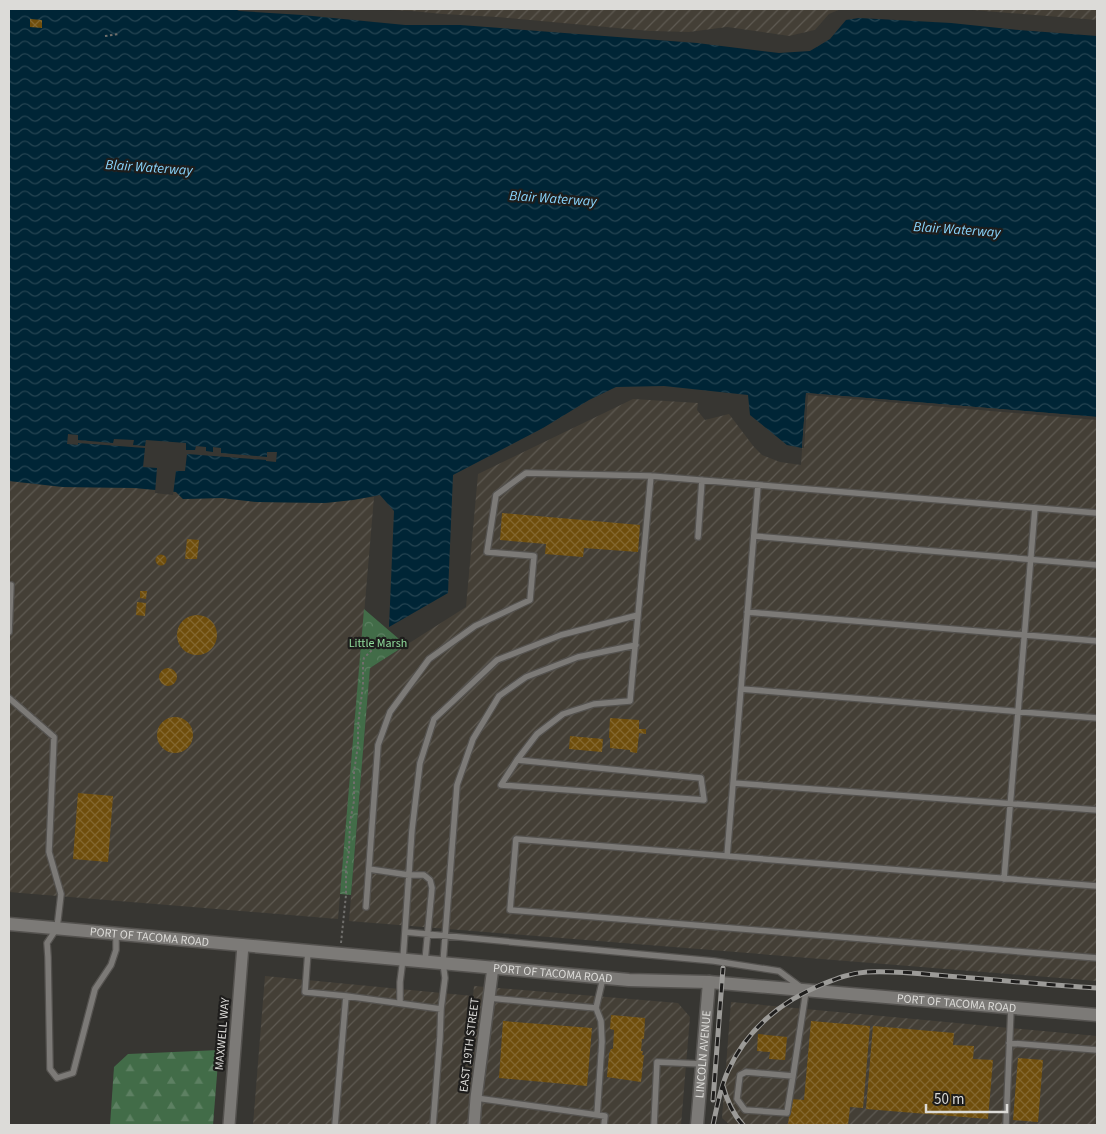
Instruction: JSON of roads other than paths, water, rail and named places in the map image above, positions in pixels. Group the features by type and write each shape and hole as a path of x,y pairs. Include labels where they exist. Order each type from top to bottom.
{"main road":[{"name":"PORT OF TACOMA ROAD","path":"9,924 603,978 709,982 1097,1016"},
{"name":"LINCOLN AVENUE","path":"697,1125 709,982"}],"street":[{"name":"MAXWELL WAY","path":"229,1125 243,945"},
{"name":"EAST 19TH STREET","path":"474,1125 493,968"}],"lane":[{"path":"366,907 378,745 390,712 429,659 475,626 530,600 534,556 487,552 496,496 526,473 651,476 1097,513"},
{"path":"517,760 701,778 704,800 501,785 517,760 537,734 563,714 594,704 630,701 651,476"},
{"path":"698,537 702,480"},
{"path":"727,856 758,485"},
{"path":"1004,878 1036,508"},
{"path":"754,536 1097,565"},
{"path":"9,584 11,585 9,632"},
{"path":"747,612 1097,641"},
{"path":"400,1004 400,982 404,959 412,830 420,763 434,719 497,660 561,635 638,615"},
{"path":"434,1125 441,1009 445,978 444,963 456,784 473,739 499,696 526,677 578,657 636,645"},
{"path":"741,689 1097,718"},
{"path":"9,698 54,737 49,852 61,894 57,928 47,943 50,1069 58,1078 73,1073 95,989 111,965 116,950 116,933"},
{"path":"733,783 1097,810"},
{"path":"1097,886 516,839 510,910 1097,958"},
{"path":"369,869 409,875 424,875 430,880 432,888 425,961"},
{"path":"405,932 714,961 779,971 806,991 793,1076 787,1113 745,1110 737,1099 740,1075 746,1072 793,1076"},
{"path":"308,951 305,992 441,1009"},
{"path":"597,1115 602,1042 601,1021 596,1008 603,978"},
{"path":"335,1125 346,996"},
{"path":"489,998 596,1008"},
{"path":"1006,1125 1011,1008"},
{"path":"1009,1043 1097,1050"},
{"path":"654,1125 657,1062 702,1064"},
{"path":"476,1098 605,1116 604,1125"}],"water":[{"name":"Blair Waterway","path":"9,9 344,9 649,33 790,38 817,32 830,16 910,9 1097,23 1097,417 806,393 802,448 787,445 750,415 748,395 664,386 616,387 453,475 448,593 389,627 394,511 380,495 325,503 257,502 222,498 183,499 176,492 135,488 63,487 9,481"}],"railway":[{"path":"713,1100 723,968"},
{"path":"713,1125 725,1077 745,1042 767,1018 780,1008 808,991 834,980 861,973 890,972 1097,988"},
{"path":"723,1086 731,1107 743,1125"}],"park label":[{"name":"Little Marsh","path":"378,643"}]}
